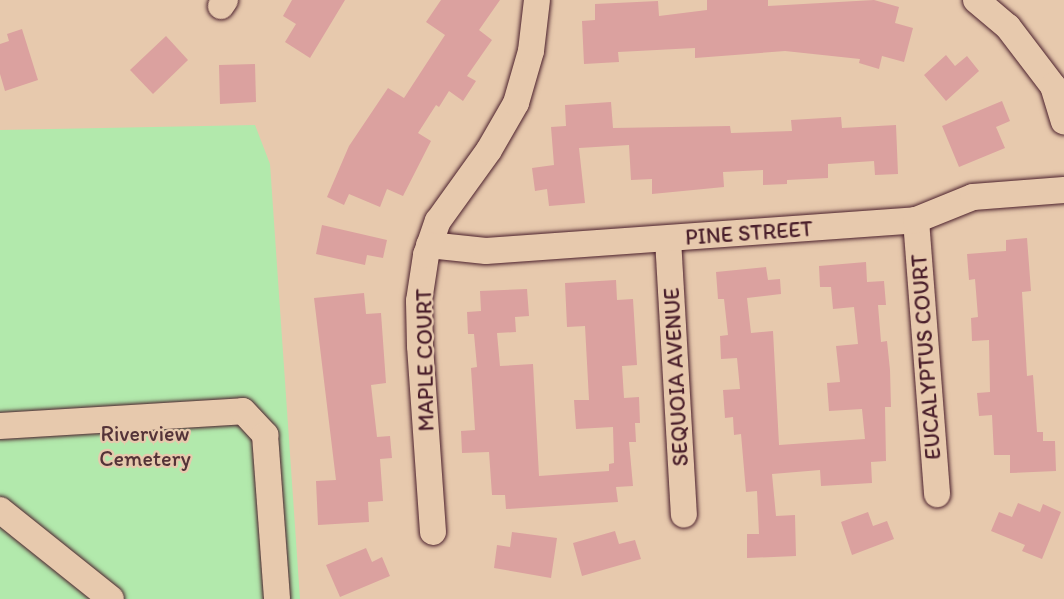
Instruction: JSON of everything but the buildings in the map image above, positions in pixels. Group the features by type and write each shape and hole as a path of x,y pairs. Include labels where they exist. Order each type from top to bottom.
{"street":[{"name":"MAPLE COURT","path":"433,532 419,301 429,245 438,221 489,150 516,103 531,51 537,0"},
{"path":"976,0 1008,27 1058,83 1064,122"},
{"name":"PINE STREET","path":"429,245 486,250 916,220 973,197 1064,190"},
{"name":"EUCALYPTUS COURT","path":"916,220 937,494"},
{"name":"SEQUOIA AVENUE","path":"668,239 684,514"},
{"path":"0,426 243,411 265,435 277,599"},
{"path":"0,510 111,599"}],"green space":[{"name":"Riverview Cemetery","path":"255,125 270,164 300,599 0,599 0,130"}]}
